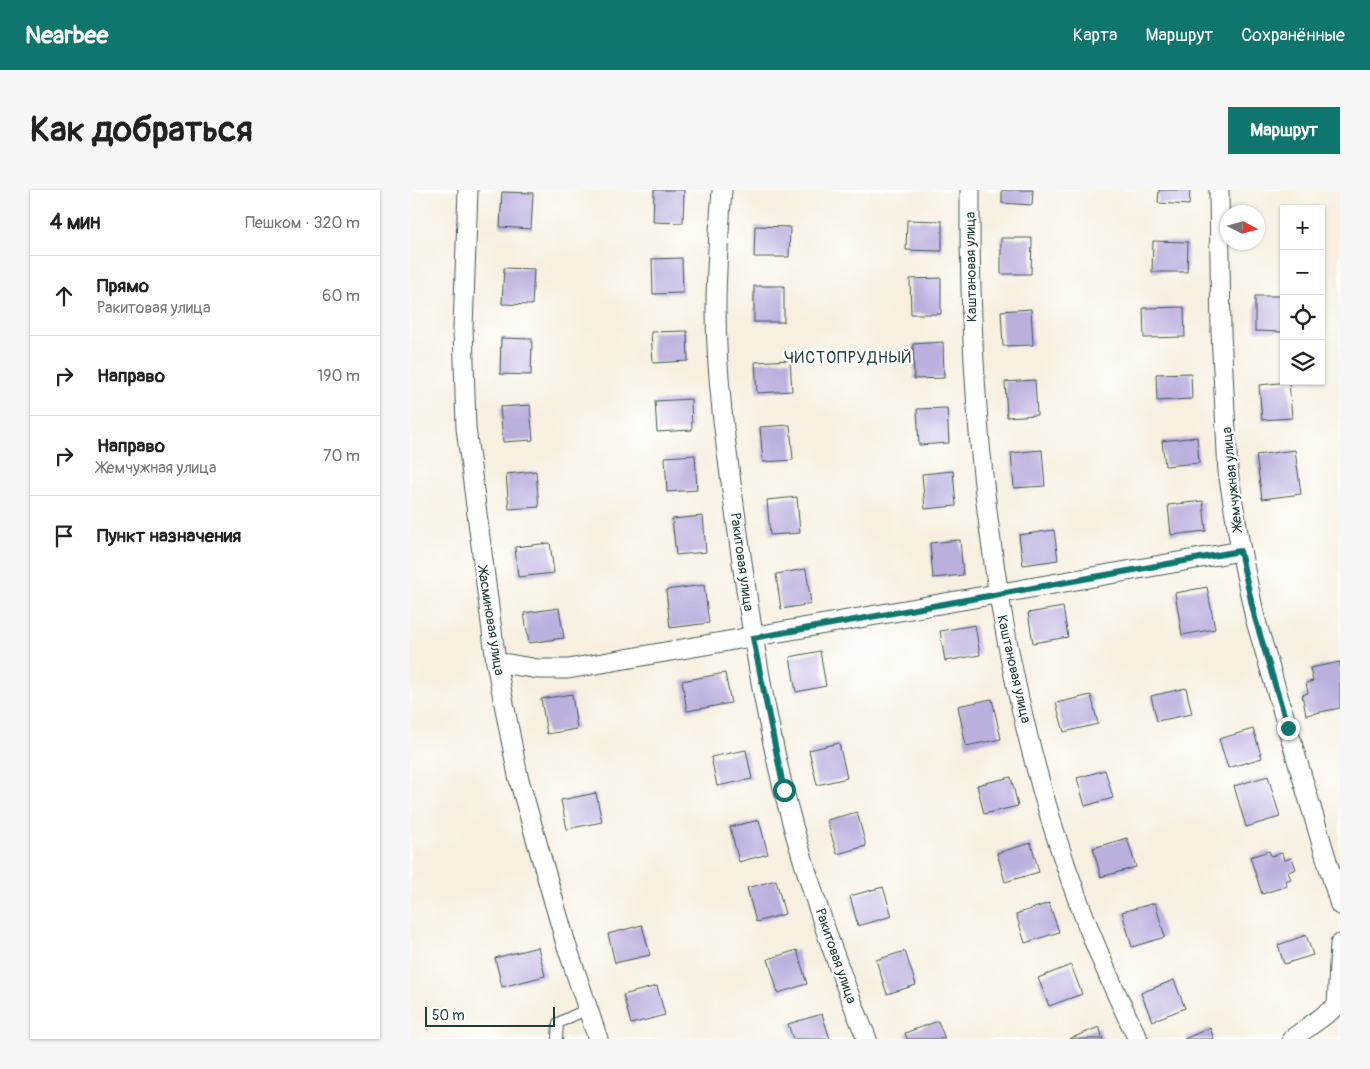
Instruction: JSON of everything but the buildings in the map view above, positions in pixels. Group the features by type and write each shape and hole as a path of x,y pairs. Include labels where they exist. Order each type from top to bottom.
{"street":[{"name":"Жасминовая улица","path":"468,190 463,328 466,428 496,662 518,776 566,944 598,1039"},
{"name":"Ракитовая улица","path":"722,190 716,308 718,365 724,433 753,638 784,790 799,850 842,979 867,1039"},
{"name":"Каштановая улица","path":"970,190 969,276 976,413 997,594 1017,688 1065,863 1097,946 1138,1039"},
{"name":"Жемчужная улица","path":"1219,190 1221,332 1228,472 1240,551 1255,618 1340,905"},
{"path":"496,662 538,669 568,669 1240,551"},
{"path":"1292,1039 1337,1006 1340,944"}],"lane":[{"path":"557,1039 558,1023 588,1009"}],"district":[{"name":"ЧИСТОПРУДНЫЙ","path":"848,358"}],"route":[{"path":"784,790 753,638 1240,551 1255,618 1288,728"}]}
